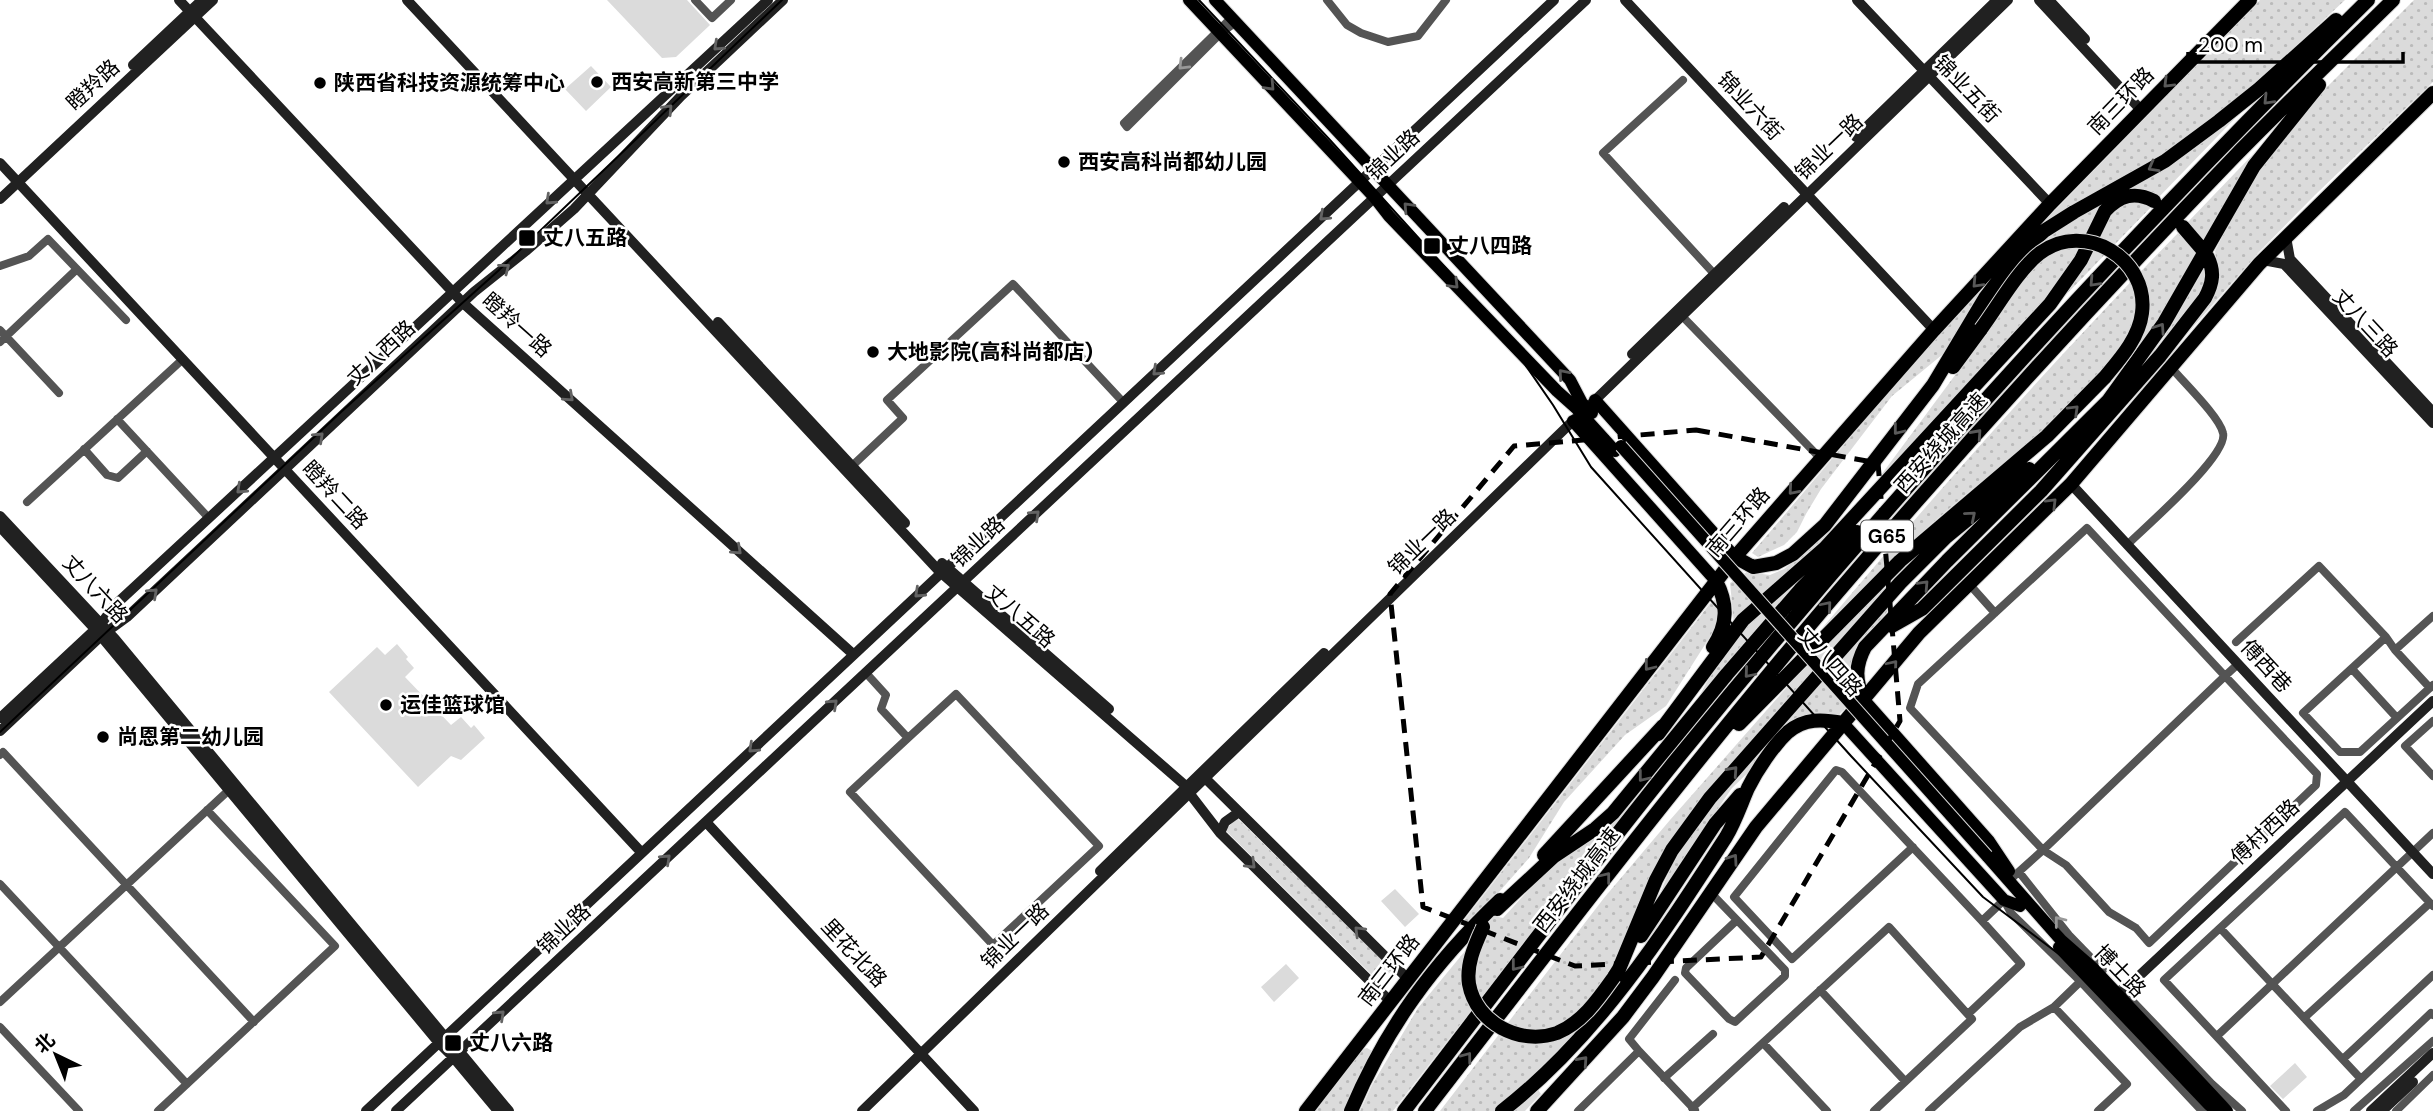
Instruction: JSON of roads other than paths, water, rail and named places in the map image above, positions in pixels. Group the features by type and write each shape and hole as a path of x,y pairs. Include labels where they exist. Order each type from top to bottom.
{"highway":[{"name":"南三环路","path":"1306,1111 1735,557 1934,330 2050,204 2250,0"},
{"path":"1735,557 1753,567 1776,563 1793,554 1825,525 1933,385 1985,299 2017,256 2044,232 2165,161 2219,121 2259,89 2357,0"},
{"name":"西安绕城高速","path":"1404,1111 1675,762 1821,586 1968,418 2151,221 2368,0"},
{"path":"1864,700 1858,687 1856,672 1859,659 1875,635 2108,401 2182,293 2234,197 2254,166 2292,116 2391,2"},
{"name":"西安绕城高速","path":"1425,1111 1670,795 1832,600 2058,344 2237,154 2391,2"},
{"path":"1541,1109 1623,1017 1756,827 1919,633 2071,484 2169,366 2263,260 2433,93"},
{"path":"1350,1111 1372,1063 1423,982 1658,734 1743,620 1825,548 2050,304 2076,268 2105,211 2128,195 2144,195 2154,201"},
{"path":"1875,635 1922,609 2041,491 2142,377 2205,298 2213,276 2212,265 2183,227"},
{"path":"1670,795 1900,561 2047,436 2105,377 2124,354 2137,330 2142,313 2141,293 2136,276 2124,259 2109,247 2090,242 2073,241 2055,245 2040,253 2028,265 1955,365 1933,385"},
{"path":"1968,418 1800,590 1613,813 1595,829 1553,857 1482,922 1471,953 1469,983 1480,1008 1490,1020 1513,1033 1525,1036 1556,1033 1575,1022 1588,1010 1620,976 1661,870 1691,821 1710,798 1900,583 1946,537 2073,432 2134,366"},
{"path":"1658,734 1720,632 1725,611 1724,596 1716,581"},
{"path":"1502,1111 1571,1049 1715,824 1750,785 1778,743 1798,725 1811,720 1843,723"},
{"path":"1497,909 1520,880"}],"main road":[{"name":"丈八四路","path":"1189,0 1389,216 1557,391 1582,409 1985,859"},
{"name":"丈八四路","path":"1215,0 1570,380 1582,409"},
{"path":"1582,409 1735,557"},
{"path":"1582,409 1716,581"},
{"path":"1843,723 2004,900 2023,902 2016,875 1864,700"},
{"name":"博士路","path":"1985,859 2084,979 2215,1111"},
{"name":"博士路","path":"2023,902 2094,969 2227,1111"}],"street":[{"name":"瞪羚一路","path":"179,0 463,303 853,654"},
{"name":"瞪羚路","path":"192,14 202,0"},
{"name":"瞪羚路","path":"0,199 15,180 192,14 213,0"},
{"name":"丈八五路","path":"407,0 576,176 943,570 1190,788 1220,833 1391,1002"},
{"name":"丈八五路","path":"417,0 576,176"},
{"path":"695,0 712,18 731,0"},
{"name":"丈八西路","path":"0,731 101,631 115,605 768,0"},
{"name":"丈八西路","path":"0,718 285,469 463,303 591,192 681,96 783,0"},
{"path":"1327,0 1347,25 1388,42 1418,36 1446,0"},
{"name":"锦业路","path":"366,1111 1554,0"},
{"name":"锦业路","path":"396,1111 1586,0"},
{"name":"锦业六街","path":"1625,0 1934,330"},
{"name":"锦业五街","path":"1857,0 2050,204"},
{"name":"锦业一路","path":"1206,779 1925,74 1997,0"},
{"name":"锦业一路","path":"1925,74 2008,0"},
{"path":"2039,0 2143,107"},
{"path":"2049,0 2143,107"},
{"path":"1219,32 1127,127 1124,122 1219,32 1234,19"},
{"path":"1683,80 1603,153 1717,277"},
{"name":"瞪羚二路","path":"0,163 641,852"},
{"name":"瞪羚路","path":"0,190 15,180"},
{"name":"丈八五路","path":"591,192 852,466 943,570"},
{"name":"丈八三路","path":"2286,237 2290,259 2433,412"},
{"path":"0,266 29,257 48,239 126,320"},
{"name":"丈八三路","path":"2263,260 2284,264 2433,423"},
{"path":"59,393 2,336 77,269"},
{"name":"锦业一路","path":"852,1111 919,1051 1582,409 1682,316 1717,277"},
{"path":"852,466 903,418 887,400 1013,284 1123,402"},
{"path":"1682,316 1820,458"},
{"path":"27,502 183,359"},
{"path":"2127,545 2210,464 2223,443 2224,435 2216,419 2169,366"},
{"path":"117,419 206,515"},
{"path":"84,449 107,475 118,478 147,451"},
{"name":"傅西巷","path":"2071,484 2433,874"},
{"name":"丈八六路","path":"0,516 101,631 442,1040"},
{"name":"丈八六路","path":"0,527 101,631 229,790 442,1040 509,1111"},
{"path":"2087,528 2317,774 2316,785 2149,943 2136,928 2109,912 2066,865 2042,850 1910,708 1918,684 1995,613 2087,528"},
{"path":"2236,642 2319,566 2386,637 2395,650 2431,686 2360,752 2354,754 2340,752 2303,713 2386,637"},
{"path":"1970,585 1995,613"},
{"path":"2395,650 2433,616"},
{"path":"2238,664 2016,875 2069,935 2212,1084 2242,1111"},
{"path":"2352,668 2397,718"},
{"path":"866,673 886,695 881,709 908,738"},
{"path":"956,694 1099,846 993,945 850,792 908,738 956,694"},
{"name":"傅村西路","path":"2123,991 2433,701"},
{"path":"2433,720 2405,746 2433,776"},
{"path":"0,755 3,751 254,1022"},
{"path":"1913,847 1792,959 1734,897 1836,770 1842,772 1913,847 1982,921 2021,964 1968,1014"},
{"path":"1190,788 1206,779 1408,979"},
{"path":"0,1002 229,790"},
{"path":"158,1111 335,946 207,810"},
{"path":"1220,833 1225,822 1239,812"},
{"path":"2286,1111 2164,980 2345,812 2431,905 2304,1018"},
{"name":"里花北路","path":"706,822 974,1111"},
{"path":"2217,1036 2431,837"},
{"path":"0,884 187,1084"},
{"path":"1710,892 1737,920 1785,970 1785,976 1735,1022 1729,1019 1685,972 1686,968 1737,920"},
{"path":"1982,921 2004,900 2011,913 2084,979 2202,1111"},
{"path":"1675,980 1629,1039 1694,1110 1762,1043 1889,927 1972,1018 1874,1111"},
{"path":"2220,928 2361,1079"},
{"path":"2343,1059 2433,975"},
{"path":"1929,1111 2020,1027 2054,1007 2084,979"},
{"path":"1820,990 1905,1081"},
{"path":"2054,1007 2127,1084 2098,1111"},
{"path":"2317,1111 2344,1096 2432,1013"},
{"path":"0,1027 79,1111"},
{"path":"1664,1078 1713,1034"},
{"path":"2354,1111 2433,1041"},
{"path":"1762,1043 1827,1111"},
{"name":"锦业一路","path":"862,1111 919,1051"},
{"path":"1578,1111 1639,1051"},
{"path":"2371,1111 2433,1053"},
{"name":"丈八六路","path":"457,1055 498,1111"},
{"path":"2382,1111 2433,1063"},
{"path":"2396,1111 2433,1075"}],"tram line":[{"path":"0,732 341,412 498,271 782,0"},
{"path":"1199,0 1500,328 1553,405 1591,467 1851,756 1983,897 2096,982 2219,1111"}],"place":[{"name":"西安高新第三中学","path":"597,82"},
{"name":"陕西省科技资源统筹中心","path":"320,83"},
{"name":"西安高科尚都幼儿园","path":"1064,162"},
{"name":"丈八五路","path":"527,238"},
{"name":"丈八四路","path":"1432,246"},
{"name":"大地影院(高科尚都店)","path":"873,352"},
{"name":"运佳篮球馆","path":"386,705"},
{"name":"尚恩第二幼儿园","path":"103,737"},
{"name":"丈八六路","path":"453,1043"}]}
